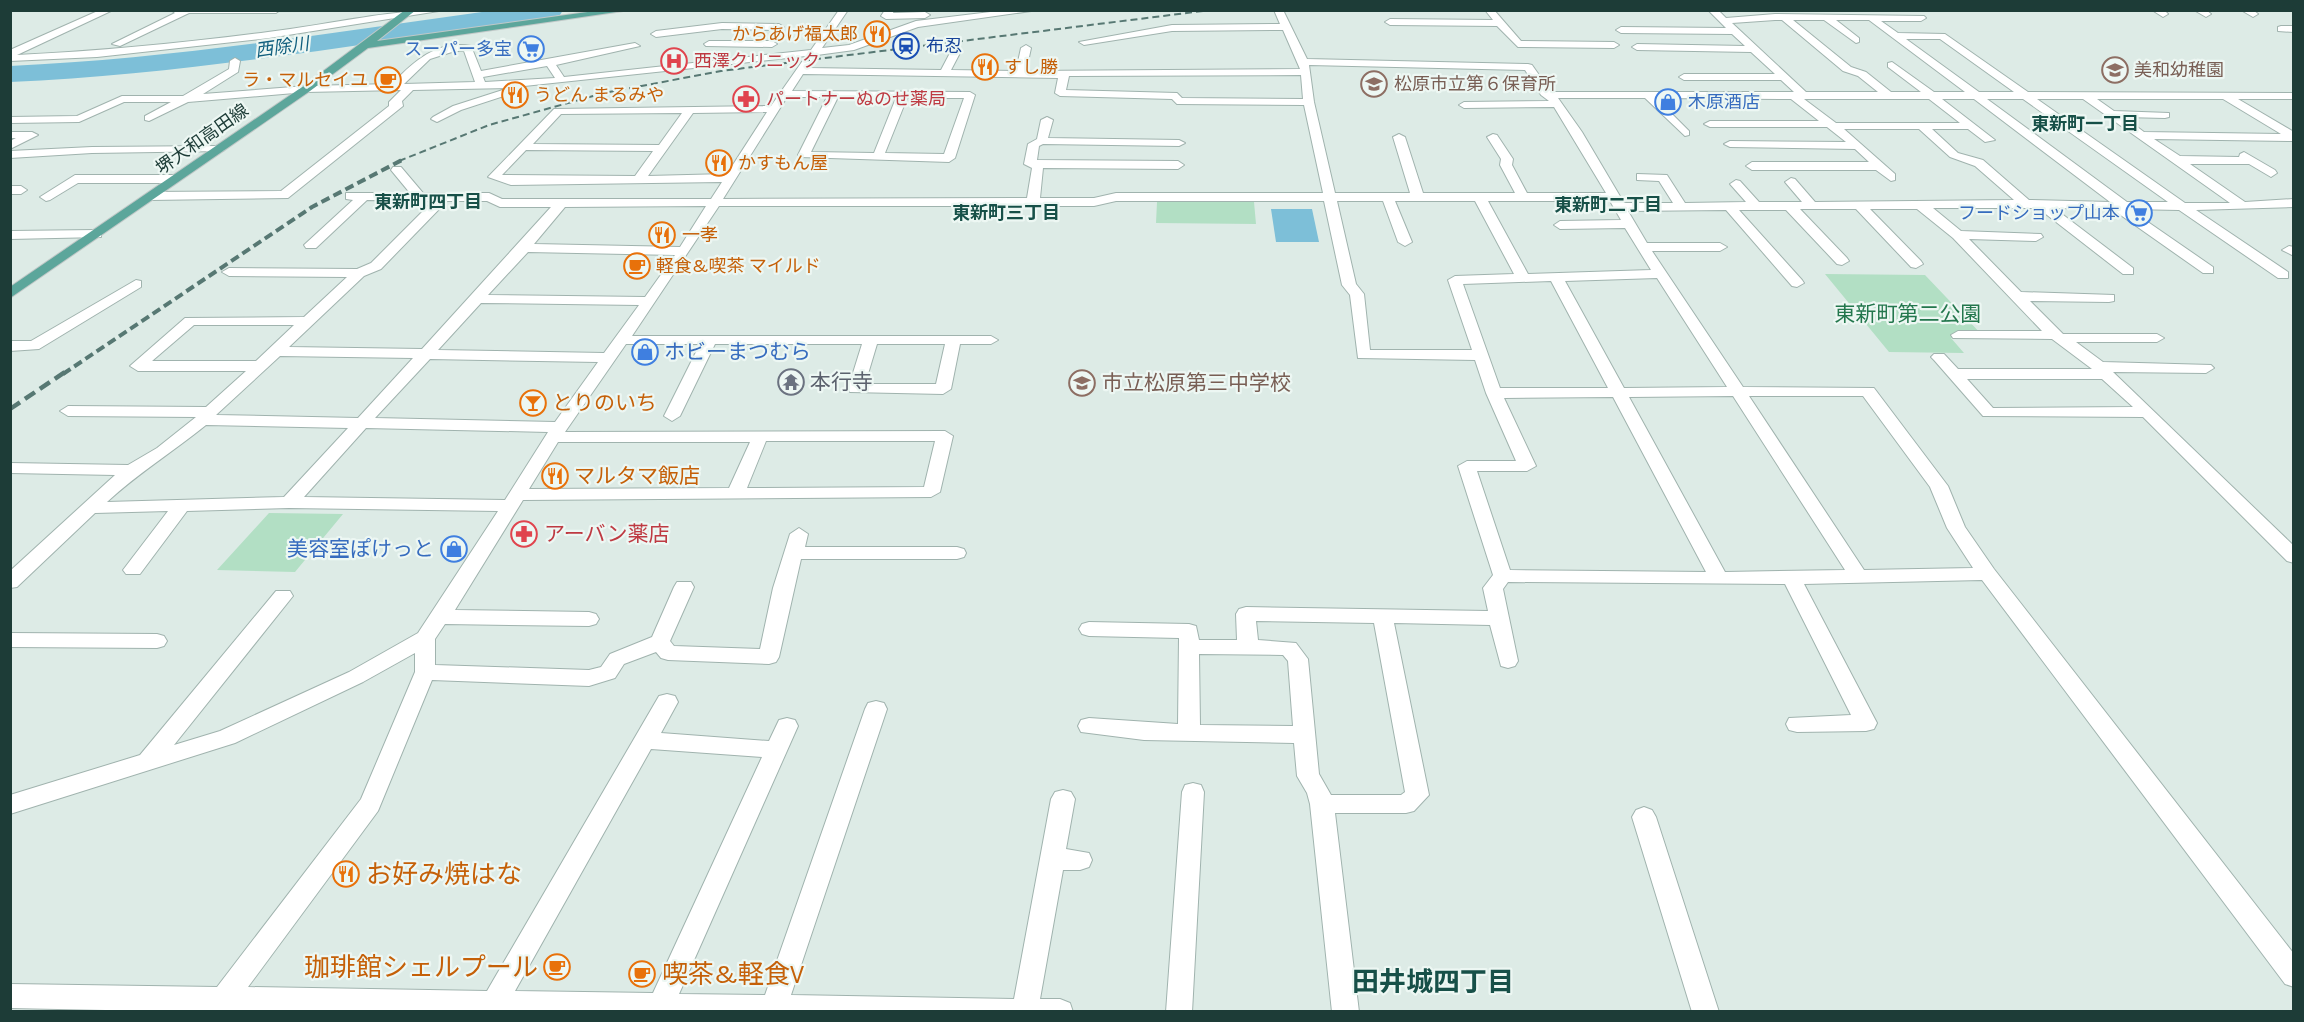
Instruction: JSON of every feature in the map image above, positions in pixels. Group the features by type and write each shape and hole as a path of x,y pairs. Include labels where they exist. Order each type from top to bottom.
{"main road":[{"path":"371,42 626,10"},
{"name":"堺大和高田線","path":"10,294 306,89 407,14"}],"street":[{"path":"10,56 109,10"},
{"path":"178,11 276,10"},
{"path":"10,56 30,58 96,54 269,35 441,10"},
{"path":"10,805 227,737 288,711 356,677 425,638 557,432 684,251 783,94 844,10"},
{"path":"890,10 886,16 978,12 1006,14"},
{"path":"437,119 457,108 531,84 851,48 906,27 1034,10"},
{"path":"1278,10 1304,67 1309,102 1349,285 1357,294 1363,355 1480,354"},
{"path":"1489,10 1518,44 1530,65 1528,67 1545,93 1554,99 1602,171 1616,202 1643,247 1858,575"},
{"path":"1712,10 1725,21 1779,17 1921,18"},
{"path":"1766,10 1779,17 1847,69 1862,74 1887,94"},
{"path":"1806,10 1815,17"},
{"path":"117,44 186,11"},
{"path":"900,16 900,26 906,27"},
{"path":"1826,17 1856,40"},
{"path":"1872,18 1979,95 2119,205 2208,270"},
{"path":"1725,21 1723,23 1783,77 1797,95 1891,177"},
{"path":"656,34 702,25 722,26 752,22 779,27"},
{"path":"1390,22 1500,23"},
{"path":"693,66 722,26"},
{"path":"1084,42 1172,28 1287,27"},
{"path":"2281,29 2294,29"},
{"path":"1622,30 1732,31"},
{"path":"1897,36 1942,36 2029,95 2181,206 2283,275"},
{"path":"709,44 772,44"},
{"path":"1518,44 1614,45"},
{"path":"10,120 79,119 122,99 184,99 306,89 411,86 479,80 635,46"},
{"path":"1637,47 1751,49"},
{"path":"396,86 423,56 436,51 468,48 479,80"},
{"path":"1020,74 1026,48"},
{"path":"945,72 956,51"},
{"path":"10,69 30,58"},
{"path":"149,118 234,70 235,61"},
{"path":"550,63 561,80"},
{"path":"800,71 1064,75 1076,72 1452,63 1528,67"},
{"path":"1892,65 1989,140"},
{"path":"1064,75 1060,93 1177,96 1177,101 1309,102"},
{"path":"1684,77 1783,77"},
{"path":"479,80 531,84"},
{"path":"150,196 284,195 399,104 393,104 411,86"},
{"path":"783,94 835,93 970,94 949,158 804,155 835,93"},
{"path":"878,157 903,94"},
{"path":"1464,105 1649,96 1887,94 2294,96"},
{"path":"1649,96 1685,133"},
{"path":"2086,96 2115,114 2242,206"},
{"path":"2225,96 2294,138"},
{"path":"2275,96 2294,107"},
{"path":"489,197 484,189 558,111 774,109"},
{"path":"639,179 690,110"},
{"path":"2115,114 2165,115"},
{"path":"1042,141 1047,120"},
{"path":"1710,124 1970,126"},
{"path":"1776,124 1815,166"},
{"path":"1921,125 1954,155 1979,163 2026,204"},
{"path":"10,135 32,135 10,146"},
{"path":"2144,135 2294,138"},
{"path":"1399,137 1418,198"},
{"path":"1493,137 1507,159 1506,165 1523,197"},
{"path":"2215,137 2271,173"},
{"path":"1178,165 1030,164 1034,144 1042,141 1179,142"},
{"path":"1730,144 1858,146"},
{"path":"524,147 662,148"},
{"path":"10,155 92,150 219,149"},
{"path":"2179,160 2253,161"},
{"path":"1033,202 1038,164"},
{"path":"1752,166 1880,166"},
{"path":"397,170 419,196"},
{"path":"494,177 511,181 731,178"},
{"path":"1641,177 1663,178 1682,207"},
{"path":"46,197 75,179 174,179"},
{"path":"1791,182 1812,206"},
{"path":"1736,184 1756,206"},
{"path":"311,245 357,196 489,197 500,203 1094,202 1116,197 1523,197 1682,207 2026,204 2242,206 2294,203"},
{"path":"10,582 132,470 164,452 205,416 359,273 376,266 444,197"},
{"path":"1388,198 1405,242"},
{"path":"1480,198 1523,278"},
{"path":"290,502 524,248 562,202"},
{"path":"2041,204 2128,271"},
{"path":"1728,206 1797,284"},
{"path":"1790,206 1842,261"},
{"path":"1860,206 1916,264"},
{"path":"1922,206 1958,235 2057,336 2103,371 2148,412 2294,556"},
{"path":"1560,225 1629,224"},
{"path":"10,235 96,234"},
{"path":"1958,235 2036,237"},
{"path":"1643,247 1720,247"},
{"path":"524,248 684,251"},
{"path":"229,272 359,273"},
{"path":"1503,576 1467,466 1527,466 1494,393 1455,280 1661,274"},
{"path":"1556,277 1719,579"},
{"path":"10,346 34,346 136,284"},
{"path":"2017,296 2109,298"},
{"path":"477,299 649,301"},
{"path":"259,366 138,366 190,321 308,321"},
{"path":"1958,335 2157,338"},
{"path":"622,340 991,340"},
{"path":"672,416 710,340"},
{"path":"871,340 856,389 943,389 953,340"},
{"path":"276,351 610,357"},
{"path":"1939,357 1989,413 2148,412"},
{"path":"1955,374 2206,368"},
{"path":"1494,393 1868,391 1939,486 1956,528 1987,574 2294,975"},
{"path":"68,411 557,432 760,436 945,436 931,492 736,493 513,500 290,502 90,508"},
{"path":"736,493 760,436"},
{"path":"10,468 132,470"},
{"path":"133,570 182,505"},
{"path":"660,642 668,653 768,657 796,544 957,553"},
{"path":"1503,576 1719,579 1987,574"},
{"path":"1503,576 1493,588 1508,661"},
{"path":"1791,577 1866,723 1797,724"},
{"path":"425,672 589,678 608,673 617,659 660,642 684,587"},
{"path":"146,764 283,596"},
{"path":"1248,647 1246,614 1499,618"},
{"path":"1322,804 1406,804 1417,795 1382,615"},
{"path":"439,617 589,619"},
{"path":"1089,629 1189,631 1189,732"},
{"path":"218,1005 370,804 425,672 425,638"},
{"path":"10,640 157,641"},
{"path":"1188,647 1288,648 1298,659 1308,776 1318,790 1322,804 1346,1011"},
{"path":"495,1003 667,702"},
{"path":"774,1007 876,709"},
{"path":"661,1005 787,726"},
{"path":"1089,726 1144,732 1305,735"},
{"path":"645,740 777,750"},
{"path":"1179,1011 1193,792"},
{"path":"1025,1011 1063,799"},
{"path":"1644,817 1706,1011"},
{"path":"1053,859 1080,860"},
{"path":"10,996 218,1005 495,1003 1060,1011"}],"green space":[{"path":"1157,202 1254,202 1256,224 1156,223"},
{"name":"東新町第二公園","path":"1825,274 1925,275 1985,338 1951,338 1964,353 1889,352"},
{"path":"269,513 343,514 295,572 217,570"}],"water":[{"path":"1271,209 1312,209 1319,242 1276,242"}],"waterway":[{"name":"西除川","path":"10,74 78,71 222,55 552,10"}],"railway":[{"path":"399,161 489,125 604,93 721,71 1211,10"},
{"path":"63,374 312,207 402,160"},
{"path":"10,409 65,372"}],"place":[{"name":"からあげ福太郎","path":"877,34"},
{"name":"布忍","path":"906,46"},
{"name":"スーパー多宝","path":"531,49"},
{"name":"西澤クリニック","path":"674,61"},
{"name":"すし勝","path":"985,67"},
{"name":"美和幼稚園","path":"2115,70"},
{"name":"ラ・マルセイユ","path":"388,80"},
{"name":"松原市立第６保育所","path":"1374,84"},
{"name":"うどん まるみや","path":"515,95"},
{"name":"パートナーぬのせ薬局","path":"746,99"},
{"name":"木原酒店","path":"1668,102"},
{"name":"かすもん屋","path":"719,163"},
{"name":"フードショップ山本","path":"2139,213"},
{"name":"一孝","path":"662,235"},
{"name":"軽食&喫茶 マイルド","path":"637,266"},
{"name":"ホビーまつむら","path":"645,352"},
{"name":"本行寺","path":"791,382"},
{"name":"市立松原第三中学校","path":"1082,383"},
{"name":"とりのいち","path":"533,403"},
{"name":"マルタマ飯店","path":"555,476"},
{"name":"アーバン薬店","path":"524,534"},
{"name":"美容室ぽけっと","path":"454,549"},
{"name":"お好み焼はな","path":"346,874"},
{"name":"珈琲館シェルプール","path":"557,967"},
{"name":"喫茶&軽食V","path":"642,974"}],"district":[{"name":"東新町一丁目","path":"2085,124"},
{"name":"東新町四丁目","path":"428,202"},
{"name":"東新町二丁目","path":"1608,205"},
{"name":"東新町三丁目","path":"1006,213"},
{"name":"田井城四丁目","path":"1433,982"}]}
